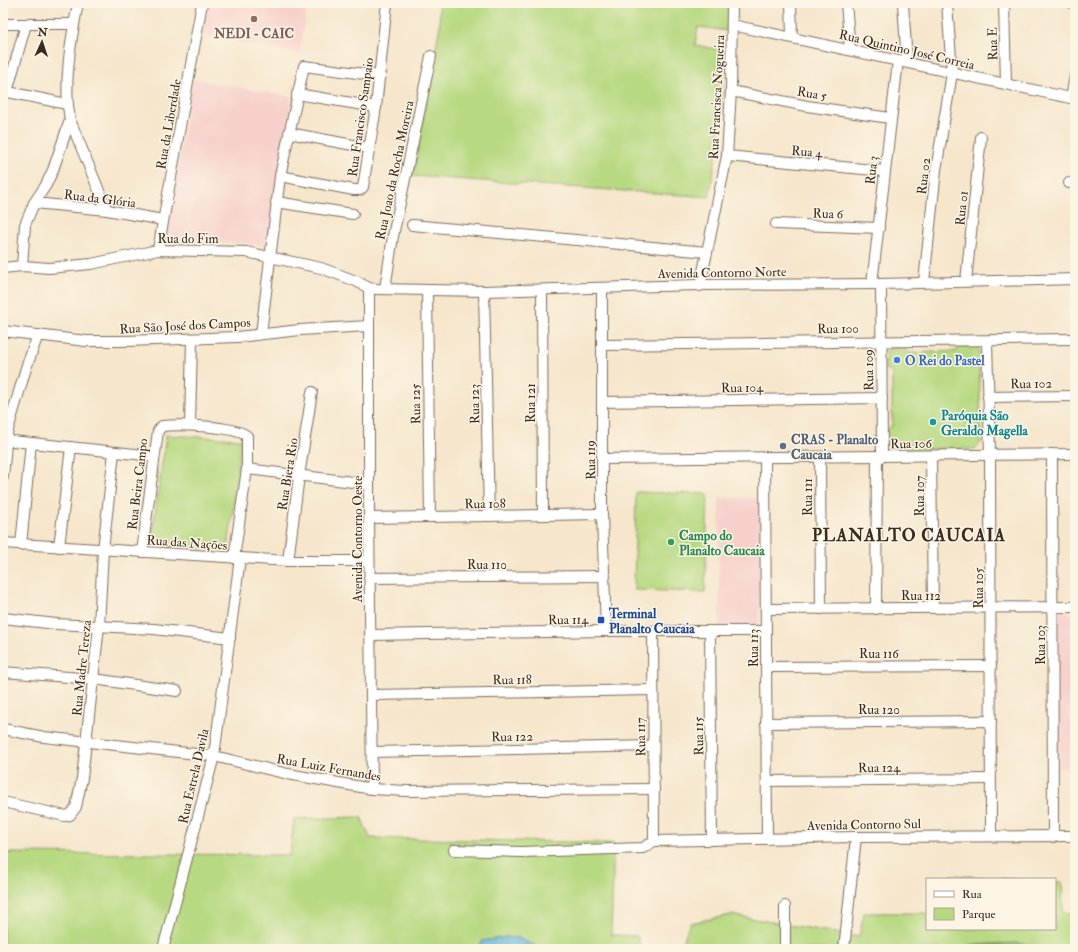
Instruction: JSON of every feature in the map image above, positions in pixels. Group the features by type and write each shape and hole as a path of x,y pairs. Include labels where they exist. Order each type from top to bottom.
{"street":[{"path":"78,3 74,24 67,104 70,120 107,210"},
{"name":"Rua da Liberdade","path":"158,250 202,3"},
{"name":"Rua Francisco Sampaio","path":"280,176 360,190 363,187 376,107 388,3"},
{"name":"Rua Francisca Nogueira","path":"700,286 727,156 731,91 732,3"},
{"path":"791,3 792,37"},
{"path":"846,3 850,50"},
{"name":"Rua 3","path":"877,284 878,228 884,171 890,118 902,61 903,3"},
{"name":"Rua 02","path":"924,282 936,170 952,73 947,3"},
{"name":"Rua E","path":"1004,3 1006,84"},
{"path":"3,24 74,24"},
{"path":"26,24 5,92 67,104"},
{"name":"Rua Quintino José Correia","path":"732,25 1073,99"},
{"name":"Rua Joao da Rocha Moreira","path":"385,289 393,236 432,56"},
{"path":"261,334 280,176 304,66 380,76"},
{"path":"1073,99 1075,76"},
{"name":"Rua 5","path":"731,91 806,106 890,118"},
{"path":"297,94 376,107"},
{"path":"22,266 25,225 34,203 46,185 53,170 70,120"},
{"path":"289,133 369,148"},
{"name":"Rua 01","path":"966,282 981,137"},
{"name":"Rua 4","path":"727,156 884,171"},
{"path":"276,202 353,214"},
{"name":"Rua da Glória","path":"34,203 107,210 163,220"},
{"name":"Rua 6","path":"776,224 878,228"},
{"path":"412,225 707,252"},
{"name":"Rua do Fim","path":"3,268 22,266 49,268 91,264 158,250 246,252 321,268 356,281 369,288"},
{"name":"Avenida Contorno Norte","path":"369,288 484,291 1075,279"},
{"name":"Rua 109","path":"876,609 882,398 881,340 877,284"},
{"name":"Avenida Contorno Oeste","path":"369,288 369,561 372,695 372,789"},
{"name":"Rua 119","path":"602,288 602,514 606,631"},
{"name":"Rua 125","path":"427,290 430,517"},
{"name":"Rua 121","path":"542,290 543,515"},
{"name":"Rua 123","path":"484,291 489,516"},
{"name":"Rua São José dos Campos","path":"3,330 86,341 192,340 368,326"},
{"path":"3,477 5,441 38,335"},
{"name":"Rua 100","path":"602,345 881,340 987,341 1075,339"},
{"path":"190,425 192,340"},
{"name":"Rua 105","path":"987,341 990,454 991,836"},
{"name":"Rua Biera Rio","path":"288,561 312,392"},
{"name":"Rua 102","path":"988,397 1075,396"},
{"name":"Rua 104","path":"602,402 882,398"},
{"name":"Rua Beira Campo","path":"142,552 158,431 160,428 166,426 190,425"},
{"name":"Rua Estrela Davila","path":"163,949 214,756 230,638 247,469 247,436 237,431 190,425"},
{"path":"5,441 154,456"},
{"path":"21,545 31,444"},
{"path":"59,547 70,448"},
{"name":"Rua Madre Tereza","path":"3,802 49,814 70,815 76,807 82,778 94,679 99,626 103,550 114,452"},
{"name":"Rua 103","path":"1052,454 1053,837"},
{"name":"Rua 106","path":"603,459 1075,454"},
{"name":"Rua 107","path":"931,456 933,608"},
{"name":"Rua 113","path":"766,457 766,839"},
{"name":"Rua 111","path":"820,457 821,609"},
{"path":"247,469 369,484"},
{"name":"Rua 108","path":"369,518 602,514"},
{"name":"Rua das Nações","path":"3,544 288,561 369,561"},
{"name":"Rua 110","path":"370,578 605,576"},
{"name":"Rua 112","path":"766,609 1075,607"},
{"path":"3,618 154,629 230,638"},
{"name":"Rua 114","path":"370,635 606,631 766,631"},
{"name":"Rua 117","path":"653,631 652,690 654,842"},
{"name":"Rua 115","path":"710,632 712,840"},
{"name":"Rua 116","path":"766,667 991,666"},
{"path":"3,672 94,679 177,691"},
{"name":"Rua 118","path":"372,695 652,690"},
{"name":"Rua 120","path":"766,723 991,721"},
{"name":"Rua Luiz Fernandes","path":"3,729 44,737 214,756 288,774 372,789 421,791 654,789"},
{"name":"Rua 122","path":"372,752 653,746"},
{"name":"Rua 124","path":"767,781 990,779"},
{"name":"Avenida Contorno Sul","path":"454,850 522,852 642,848 654,842 712,840 856,837 1075,836"},
{"path":"844,949 856,837"},
{"path":"785,906 785,949"}],"shaded area":[{"name":"NEDI - CAIC","path":"207,3 308,3 299,54 200,35"},
{"path":"193,79 292,97 268,245 165,239"},
{"path":"719,498 761,498 759,626 719,627"},
{"path":"1059,612 1067,612 1075,618 1075,769 1059,769 1057,614"}],"green space":[{"path":"439,3 729,3 729,31 698,27 695,45 725,51 720,133 709,197 413,176 440,25"},
{"path":"960,346 977,346 979,352 981,443 975,449 890,449 885,444 885,430 892,426 892,372 885,369 885,354 889,348 905,348 909,353 957,351"},
{"path":"166,435 241,439 228,550 151,544"},
{"name":"Campo do Planalto Caucaia","path":"636,492 708,494 705,592 634,590"},
{"path":"361,817 370,838 614,843 611,935 637,936 641,949 542,949 518,938 505,937 478,946 478,949 3,949 3,853 290,855 294,819"},
{"path":"951,875 998,878 951,878"},
{"path":"1056,882 1062,882 1063,912 1075,913 1075,949 1048,949 1017,943 971,945 959,949 680,949 690,923 731,915 859,937 864,913 926,913 926,930 1056,930"},
{"path":"1017,943 1048,949 959,949 971,945"}],"water":[{"path":"505,937 518,938 542,949 478,949 482,941"}],"place":[{"name":"NEDI - CAIC","path":"254,19"},
{"name":"O Rei do Pastel","path":"897,360"},
{"name":"Paróquia São Geraldo Magella","path":"933,422"},
{"name":"CRAS - Planalto Caucaia","path":"783,446"},
{"name":"Campo do Planalto Caucaia","path":"671,542"},
{"name":"Terminal Planalto Caucaia","path":"601,620"}],"district":[{"name":"PLANALTO CAUCAIA","path":"909,535"}]}
